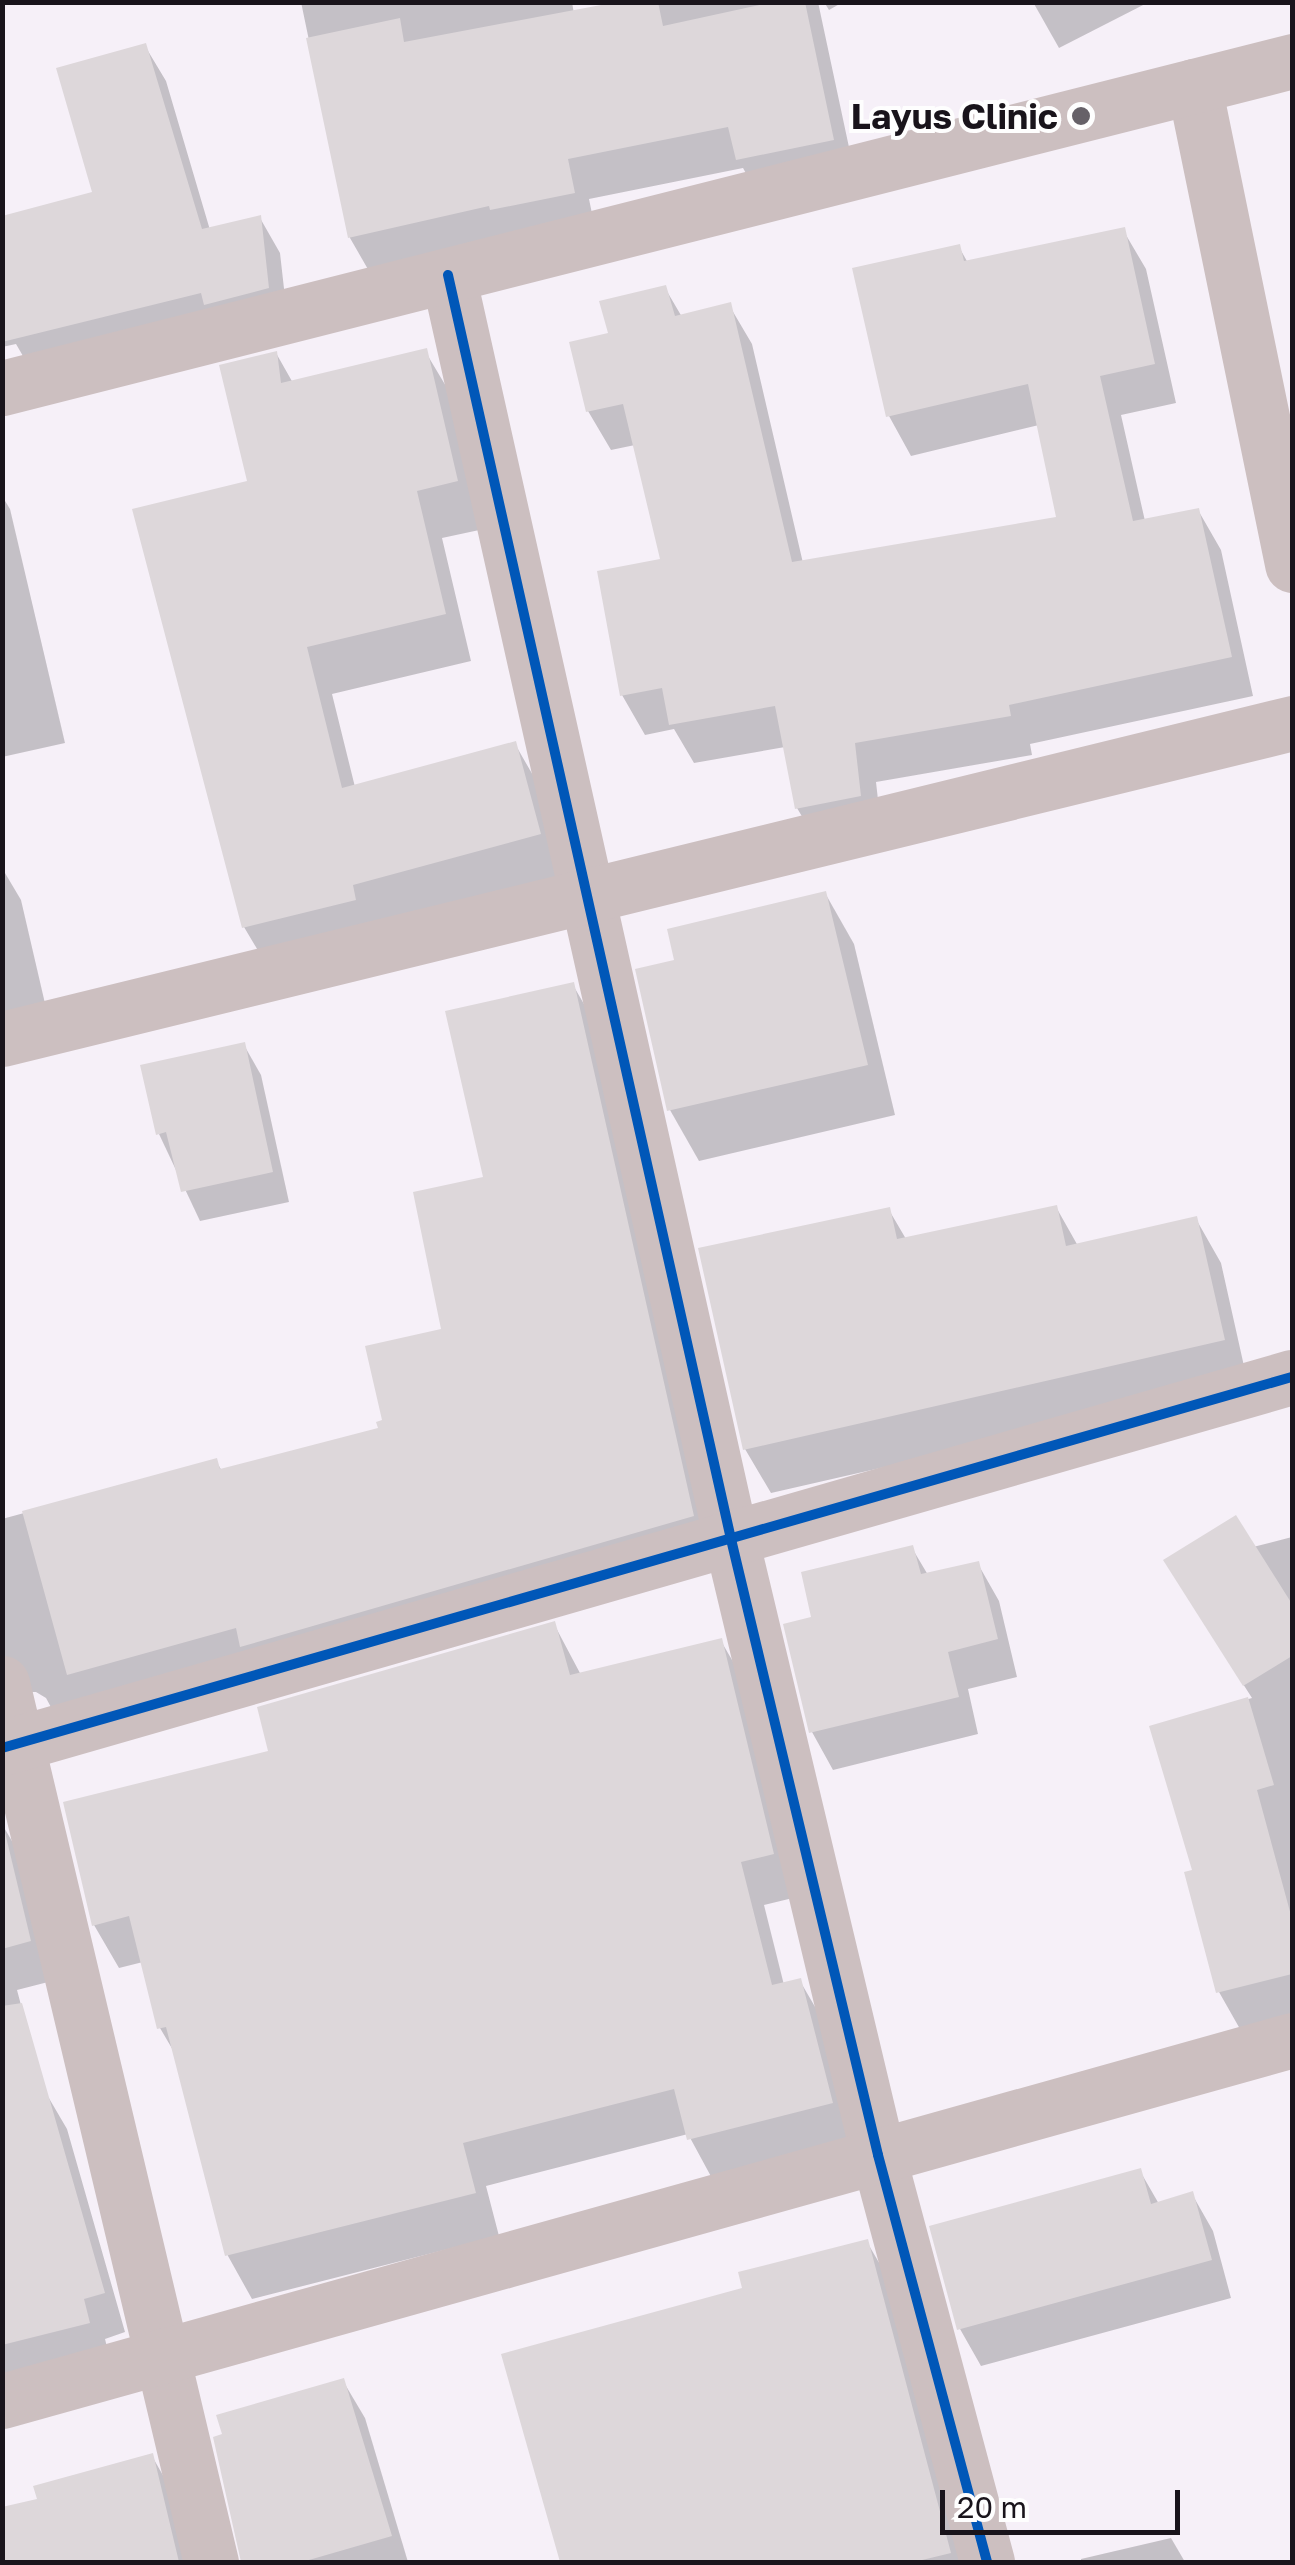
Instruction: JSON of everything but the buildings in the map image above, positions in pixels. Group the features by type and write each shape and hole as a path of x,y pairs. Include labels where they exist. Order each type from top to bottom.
{"street":[{"path":"2,388 1292,61"},
{"path":"1194,86 1292,565"},
{"path":"448,274 730,1535 878,2155 986,2562"},
{"path":"2,1039 1292,722"},
{"path":"10,1746 730,1535 1292,1377"},
{"path":"2,1683 10,1746 163,2354 211,2562"},
{"path":"2,2402 1292,2040"}],"cycle path":[{"path":"448,275 730,1535 878,2155 987,2562"},
{"path":"2,1748 1292,1377"}],"place":[{"name":"Layus Clinic","path":"1081,116"}]}
